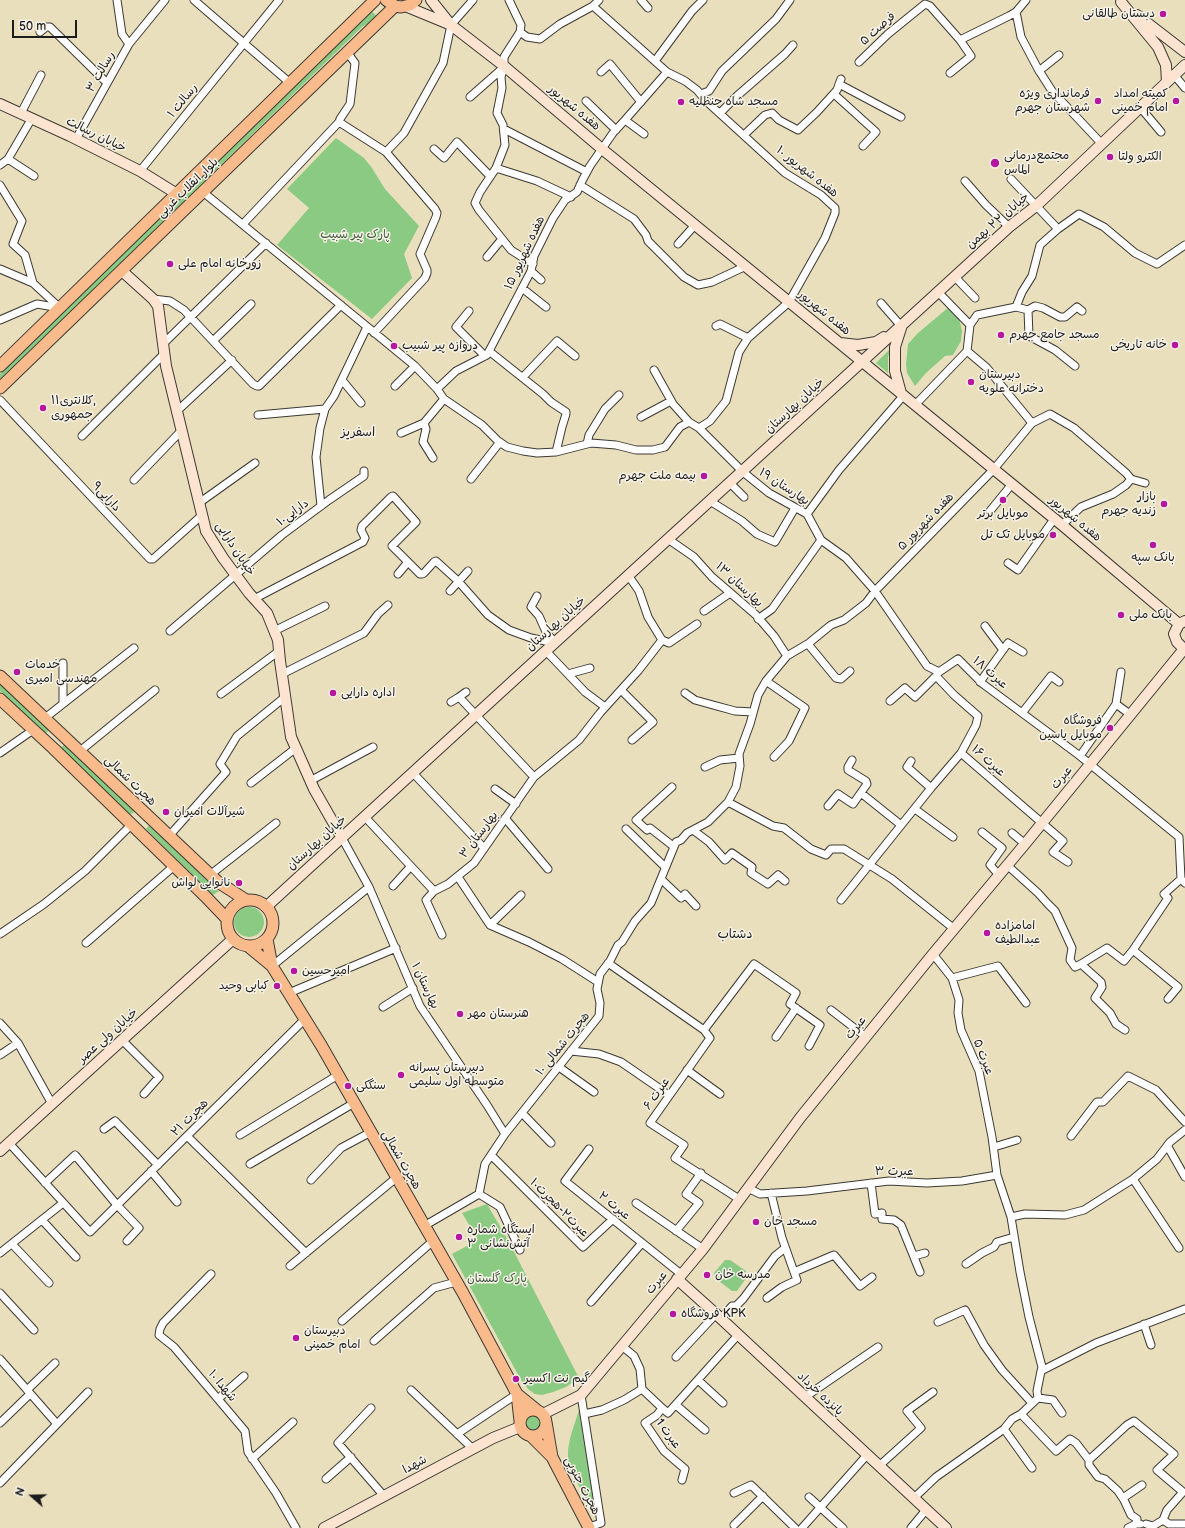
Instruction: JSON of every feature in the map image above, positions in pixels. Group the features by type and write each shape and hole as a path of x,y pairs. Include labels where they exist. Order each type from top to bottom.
{"main road":[{"name":"بلوار انقلاب غربی","path":"0,366 375,0"},
{"name":"بلوار انقلاب غربی","path":"0,388 395,4 416,0"},
{"name":"هفده شهریور","path":"431,0 451,25 504,66 602,149 1182,623"},
{"path":"1119,1 1185,52"},
{"path":"1119,1 1158,47 1171,79"},
{"name":"هفده شهریور","path":"395,4 451,25"},
{"name":"خیابان ۲۲ بهمن","path":"862,361 1009,227 1036,206 1101,143 1185,66"},
{"name":"خیابان رسالت","path":"0,104 76,139 140,171 177,194"},
{"name":"خیابان دارایی","path":"122,271 153,299 158,306 164,349 176,412 201,516 210,537 236,576 267,613 278,640 292,737 310,780 327,814 342,838"},
{"path":"902,326 895,347 894,371 902,394"},
{"path":"840,343 858,345 876,342 892,334"},
{"name":"خیابان بهارستان","path":"266,907 862,361"},
{"path":"1182,623 1174,634 1176,642 1185,650"},
{"name":"عبرت","path":"542,1416 581,1395 703,1249 800,1118 953,928 1025,844 1185,650"},
{"name":"هجرت شمالی","path":"0,676 210,875 246,900"},
{"path":"0,699 131,824 227,919"},
{"path":"253,900 260,902 266,907 270,912 273,926 267,939 259,945 249,946 237,943 228,933 226,926 229,912 233,906 239,902 253,900"},
{"name":"خیابان ولی عصر","path":"0,1151 233,939"},
{"name":"هجرت شمالی","path":"267,939 272,966 338,1074 456,1282 517,1394"},
{"path":"249,946 272,966"},
{"name":"پانزده خرداد","path":"679,1277 738,1335 946,1528"},
{"path":"517,1394 542,1416 552,1457"},
{"path":"517,1394 520,1424 526,1434 531,1436 552,1457"},
{"path":"520,1424 522,1414 526,1411 533,1409 542,1416 543,1431 539,1434 531,1436"},
{"name":"شهدا","path":"324,1528 520,1424"},
{"name":"هجرت جنوبی","path":"552,1457 589,1528"}],"street":[{"path":"117,0 122,34 129,44"},
{"name":"رسالت ۳","path":"76,139 129,44 165,0"},
{"path":"194,0 290,83"},
{"name":"رسالت ۱","path":"140,171 279,0"},
{"path":"386,152 404,133 442,63 451,25 473,0"},
{"path":"509,0 521,24 520,32 504,57 497,112 504,129 505,145 496,168 480,192 476,203 479,210 511,250 533,264"},
{"path":"520,32 527,37 540,39 560,24 593,6 599,0"},
{"path":"641,0 648,8"},
{"path":"655,61 692,11 703,0"},
{"path":"701,94 709,91 722,71 776,19 790,0"},
{"path":"950,74 971,56 960,40 1016,12 1026,0"},
{"name":"فرصت ۵","path":"859,62 888,34 925,4 930,6 960,40"},
{"name":"هفده شهریور ۱۰","path":"593,6 667,72 685,81 697,90 786,173 821,195 835,208 835,213 825,238 789,302"},
{"path":"1016,12 1021,37 1039,71 1052,91 1101,143"},
{"path":"40,32 46,27 50,27 107,83"},
{"path":"720,113 793,45"},
{"path":"243,224 339,122 350,104 355,63 347,52"},
{"path":"1039,71 1059,55"},
{"path":"601,72 610,64 641,102"},
{"path":"470,98 500,72 504,66"},
{"name":"هفده شهریور ۱۵","path":"487,354 531,271 534,256 564,200 578,192 587,172 616,130 667,72"},
{"path":"21,113 41,75"},
{"path":"1171,79 1185,88"},
{"path":"744,134 765,114 772,113 779,120 798,130 834,94 840,82 901,117"},
{"path":"834,94 876,132 863,146"},
{"path":"586,101 616,130"},
{"path":"1140,107 1161,132"},
{"path":"0,166 8,159 32,118"},
{"path":"625,120 644,134"},
{"path":"339,122 386,152 437,213 420,254 427,270 425,278 374,333"},
{"path":"504,129 587,172"},
{"path":"434,149 444,158 457,142 490,176"},
{"path":"8,159 34,176"},
{"path":"496,168 537,181 571,197"},
{"path":"1011,179 1058,229"},
{"path":"965,181 986,206 1009,227"},
{"path":"0,185 22,221 13,244 25,255 33,283"},
{"path":"580,185 634,219 646,235 648,241 684,278 698,285 712,282 746,266"},
{"path":"203,192 415,366 443,397 507,447 537,453 556,452 591,443 616,445 636,450 653,450 664,447 680,427 689,422"},
{"path":"1016,307 1022,292 1032,276 1040,245 1058,229 1079,214 1104,227 1134,253 1157,264 1185,245"},
{"path":"678,244 696,225"},
{"path":"487,257 502,238"},
{"path":"82,436 164,349 190,317 266,243"},
{"path":"0,269 33,283 60,308"},
{"path":"531,271 540,280"},
{"path":"955,277 975,298"},
{"path":"522,288 546,307"},
{"path":"938,292 970,325"},
{"path":"153,299 170,301 184,310 253,384 259,386 341,305"},
{"path":"699,428 710,421 726,401 739,352 748,338 789,302"},
{"path":"881,303 902,326"},
{"path":"0,320 36,304 60,308"},
{"path":"213,341 251,304"},
{"path":"915,405 967,351 970,325 977,315 1016,307 1028,310 1035,306 1043,308 1060,317 1064,317 1077,307 1082,311"},
{"path":"1028,310 1029,336 1050,347 1075,366"},
{"path":"469,311 456,326 487,354 523,377 567,413 556,452"},
{"path":"716,326 720,324 748,338"},
{"path":"321,506 316,457 320,428 325,409 334,396 367,327"},
{"path":"523,377 557,340 575,356"},
{"path":"967,351 987,368 1032,423 1050,414 1074,428 1120,468 1130,479 1145,483"},
{"path":"437,389 456,371 487,354"},
{"path":"176,412 232,360"},
{"path":"395,386 415,366"},
{"name":"بهارستان ۱۹","path":"654,370 671,400 689,422 699,428 742,472 769,493 807,514 821,540 846,558 874,591"},
{"path":"342,380 360,402"},
{"path":"807,514 839,470 902,394"},
{"path":"587,444 589,435 605,409 619,395"},
{"path":"401,433 424,423 443,397"},
{"name":"دارایی۹","path":"0,400 150,559 153,559 201,516"},
{"path":"641,417 671,400"},
{"path":"258,415 325,409"},
{"path":"424,423 426,429 423,442 433,458"},
{"name":"هفده شهریور ۵","path":"728,802 736,787 740,766 739,754 758,695 766,680 787,656 808,644 831,625 844,620 866,603 874,591 994,469 1032,423"},
{"path":"134,480 181,431"},
{"path":"472,479 500,442"},
{"path":"199,503 255,463"},
{"name":"دارایی۱۰","path":"170,631 282,535 364,476 364,471"},
{"path":"1008,563 1018,570 1058,522 1081,507 1113,494 1126,485 1130,479"},
{"path":"730,483 744,497"},
{"path":"990,511 1012,484"},
{"path":"254,599 364,542 365,538 361,530 362,526 393,496 416,522 392,546 408,562 422,574 436,561 458,582 488,615 509,630 531,638 555,643"},
{"path":"710,501 742,521 758,534 775,542 795,508"},
{"name":"بهارستان ۱۳","path":"668,539 694,557 758,619 774,636 787,656"},
{"path":"758,619 772,609 821,540"},
{"path":"398,574 408,562"},
{"path":"450,591 468,571"},
{"path":"628,576 639,591 648,617 662,640 669,643 697,624"},
{"path":"874,591 927,666 937,674 915,697 905,688 890,701"},
{"path":"704,611 730,593"},
{"path":"537,596 531,606 539,616 547,634 555,643"},
{"path":"282,674 364,632 378,614 388,605"},
{"path":"274,631 326,606"},
{"path":"985,626 1003,650"},
{"name":"بهارستان ۳","path":"434,891 458,877 474,863 534,777 579,740 605,707 638,672 662,640"},
{"path":"980,682 1008,643 1024,652"},
{"path":"808,644 836,678 841,679 850,671"},
{"path":"45,718 134,648"},
{"path":"221,694 279,651"},
{"path":"546,651 585,692 605,707"},
{"name":"عبرت ۱۸","path":"937,674 958,659 980,682 1080,756 1090,766 1182,835"},
{"path":"63,663 63,703"},
{"path":"568,674 590,668"},
{"path":"1080,756 1116,704 1121,672"},
{"name":"عبرت ۱۶","path":"937,674 954,695 978,716 976,725 961,753 1043,822 1063,841 1053,852 1068,862"},
{"path":"1022,713 1051,676 1059,682"},
{"path":"766,680 805,708 789,741 774,757"},
{"path":"80,751 156,690"},
{"path":"621,690 653,722 632,740"},
{"path":"451,702 466,692"},
{"path":"685,693 695,700 735,711 753,712"},
{"path":"458,696 534,777"},
{"path":"169,836 226,772 220,764 237,736 286,697"},
{"path":"1116,704 1131,714"},
{"path":"0,752 33,730"},
{"path":"310,780 373,747"},
{"path":"251,783 296,748"},
{"path":"841,900 961,753"},
{"path":"705,767 720,760 739,758"},
{"path":"828,806 838,794 853,804 867,782 848,770 852,760"},
{"path":"911,761 907,768 931,788"},
{"path":"413,773 484,848"},
{"path":"672,787 636,820 646,830 650,828 673,846"},
{"path":"495,789 516,804"},
{"path":"861,793 901,825"},
{"path":"458,877 490,925 529,942 562,959 598,982 600,974 618,945 622,942 635,921 651,903 673,846 687,833 708,822 728,802 773,826 784,828 811,849 826,855 831,849 844,849 892,879 953,928"},
{"path":"915,809 953,837"},
{"path":"365,817 434,891 426,900 442,935"},
{"path":"505,818 548,869"},
{"path":"210,875 276,823"},
{"path":"0,934 44,904 85,871 131,824"},
{"path":"626,829 665,867"},
{"path":"693,830 709,842 725,860 732,853 752,867 751,873 768,884 778,875 785,880"},
{"path":"982,832 1002,848 990,865 998,875"},
{"path":"1012,833 1025,844"},
{"path":"1007,865 1038,892 1055,911 1072,948 1070,960 1075,967 1107,948 1124,961 1168,898 1164,894 1183,881 1182,835"},
{"name":"بهارستان ۱","path":"342,838 369,887 420,1006 505,1134"},
{"path":"86,943 174,866"},
{"path":"393,886 411,866"},
{"path":"661,879 681,898 685,894 696,906"},
{"path":"272,966 369,887"},
{"path":"490,925 521,895"},
{"path":"289,993 396,948"},
{"path":"1133,950 1178,987 1168,999"},
{"name":"عبرت ۵","path":"933,954 952,978 959,1000 958,1013 961,1030 979,1071 994,1147 997,1175"},
{"path":"608,963 704,1030 754,964 796,993 790,1004 820,1025 809,1046"},
{"path":"1081,964 1101,982 1102,987 1095,998 1110,1013 1116,1024 1125,1030"},
{"path":"952,978 998,966 1026,1003"},
{"name":"هجرت شمالی ۱۰","path":"479,1194 485,1164 505,1134 600,1016 600,1003 596,988 598,982"},
{"path":"382,1008 413,988"},
{"path":"776,1037 796,1008"},
{"path":"831,1010 866,1037"},
{"name":"هجرت ۲۱","path":"63,1203 90,1232 305,1019"},
{"path":"0,1023 18,1043 52,1104"},
{"name":"عبرت ۶","path":"704,1030 710,1038 650,1123 684,1145 675,1158 740,1199"},
{"path":"122,1040 159,1077 144,1094"},
{"path":"0,1055 18,1043"},
{"path":"571,1051 599,1054 621,1062 670,1095"},
{"path":"559,1067 594,1092"},
{"path":"687,1070 720,1094"},
{"path":"240,1134 338,1074"},
{"path":"1071,1136 1097,1102 1103,1102 1128,1076 1156,1090 1185,1122"},
{"path":"250,1164 354,1103"},
{"path":"522,1113 551,1143"},
{"path":"104,1129 115,1121 158,1165"},
{"path":"1010,1217 1025,1214 1065,1215 1084,1210 1133,1179 1158,1159 1168,1147 1170,1142 1185,1130"},
{"path":"311,1180 341,1148 371,1132"},
{"path":"187,1136 306,1253"},
{"path":"994,1147 1017,1140"},
{"path":"0,1253 63,1203 8,1143"},
{"path":"1168,1147 1185,1177"},
{"name":"عبرت ۲","path":"589,1149 565,1181 642,1243 679,1277"},
{"path":"45,1183 76,1155 117,1205 139,1228 126,1241"},
{"name":"عبرت۲-هجرت۱۰","path":"491,1155 583,1247 613,1219"},
{"path":"151,1171 177,1202"},
{"path":"676,1231 698,1203 686,1194 701,1173"},
{"path":"997,1175 1010,1217 1029,1317 1042,1367 1035,1401"},
{"name":"عبرت ۳","path":"748,1188 760,1194 807,1191 889,1181 927,1183 962,1181 997,1175"},
{"path":"290,1266 396,1178"},
{"path":"1133,1179 1179,1248"},
{"path":"871,1183 875,1214 882,1213 882,1219 894,1220 901,1225 920,1272"},
{"path":"767,1298 782,1287 797,1280 785,1248 771,1193"},
{"path":"424,1226 479,1194 500,1207 520,1250"},
{"path":"636,1203 703,1249"},
{"path":"42,1220 76,1258"},
{"path":"966,1264 982,1252 994,1247 997,1242 1014,1237"},
{"path":"342,1321 433,1241"},
{"path":"591,1302 642,1243"},
{"path":"12,1244 49,1283"},
{"path":"676,1357 718,1316 732,1306 736,1306 743,1299 775,1256 785,1248"},
{"path":"914,1256 925,1253"},
{"path":"794,1272 834,1255 860,1286 872,1277"},
{"name":"شهدا ۱۰","path":"211,1274 163,1323 159,1335 174,1347 219,1398 245,1431 248,1452 276,1493 296,1528"},
{"path":"374,1341 434,1288 456,1282"},
{"path":"0,1293 34,1330"},
{"path":"1041,1371 1096,1343 1185,1309"},
{"path":"938,1322 965,1310 984,1345 1002,1370 1035,1401"},
{"path":"1144,1324 1151,1345"},
{"path":"662,1408 668,1413 738,1335"},
{"path":"584,1414 602,1410 624,1400 642,1389 640,1369 634,1356 622,1346"},
{"path":"805,1397 878,1347"},
{"path":"0,1359 57,1424"},
{"path":"0,1423 55,1363"},
{"path":"219,1398 244,1376"},
{"path":"698,1380 723,1403"},
{"name":"عبرت 1","path":"642,1389 662,1408 657,1415 645,1423 664,1451 685,1469 682,1480"},
{"path":"411,1390 472,1449"},
{"path":"0,1483 88,1392"},
{"path":"879,1466 921,1428 907,1411 932,1392"},
{"path":"457,1434 517,1394"},
{"path":"581,1395 601,1523 589,1528"},
{"path":"914,1498 936,1477 1004,1429 1012,1419 1021,1414 1035,1401 1052,1400 1062,1413"},
{"path":"676,1405 705,1430"},
{"path":"371,1408 338,1443 384,1496"},
{"path":"1021,1414 1056,1451 1070,1439 1076,1443 1089,1460 1089,1465 1098,1477 1105,1479 1118,1491 1131,1515 1137,1519 1136,1524"},
{"path":"1089,1460 1127,1425 1134,1421 1174,1454 1157,1470 1184,1493 1167,1510 1163,1520 1153,1526 1136,1524 1128,1528"},
{"path":"252,1459 293,1422"},
{"path":"1004,1429 1032,1468"},
{"path":"802,1528 867,1455"},
{"path":"326,1479 351,1457"},
{"path":"734,1493 751,1485 795,1528"},
{"path":"1123,1498 1142,1485"},
{"path":"734,1525 763,1496"},
{"path":"809,1497 842,1528"},
{"path":"911,1528 926,1510"},
{"path":"1163,1520 1169,1524 1185,1524"}],"green space":[{"path":"370,10 378,17 362,27 0,381 0,374 359,23"},
{"name":"پارک پیر شبیب","path":"336,138 364,158 385,189 419,226 404,254 412,278 372,319 277,245 309,208 287,189"},
{"path":"949,307 958,314 962,331 961,341 953,355 945,356 926,373 915,386 907,373 906,364 908,344 918,333"},
{"path":"891,348 888,357 888,373 876,363"},
{"path":"0,683 49,730 45,734 0,691"},
{"path":"65,743 135,811 130,815 61,748"},
{"path":"150,824 219,891 213,895 146,829"},
{"path":"249,907 260,911 264,922 260,933 249,937 238,933 234,922 238,911"},
{"name":"پارک گلستان","path":"487,1204 509,1242 579,1378 566,1387 542,1395 535,1394 529,1390 521,1380 452,1254 478,1240 462,1213"},
{"path":"725,1260 730,1260 746,1271 747,1277 737,1291 732,1291 715,1278 714,1273"},
{"path":"579,1410 596,1517 570,1470 568,1461 570,1438"},
{"path":"533,1414 539,1416 541,1422 539,1428 533,1430 527,1428 525,1422 527,1416"}],"place":[{"name":"دبستان طالقانی","path":"1163,14"},
{"name":"فرمانداری ویژه شهرستان جهرم","path":"1098,101"},
{"name":"کمیته امداد امام خمینی","path":"1176,101"},
{"name":"مسجد شاه حنظلیه","path":"681,102"},
{"name":"الکترو ولتا","path":"1110,157"},
{"name":"مجتمع‌درمانی الماس","path":"995,163"},
{"name":"زورخانه امام علی","path":"170,264"},
{"name":"مسجد جامع جهرم","path":"1001,335"},
{"name":"خانه تاریخی","path":"1175,345"},
{"name":"دروازه پیر شبیب","path":"394,346"},
{"name":"دبیرستان دخترانه علویه","path":"971,382"},
{"name":"کلانتری۱۱, جمهوری","path":"43,408"},
{"name":"بیمه ملت جهرم","path":"704,476"},
{"name":"موبایل برتر","path":"1003,500"},
{"name":"بازار زندیه جهرم","path":"1164,504"},
{"name":"موبایل تک تل","path":"1053,535"},
{"name":"بانک سپه","path":"1153,545"},
{"name":"بانک ملی","path":"1121,615"},
{"name":"خدمات مهندسی امیری","path":"17,672"},
{"name":"اداره دارایی","path":"333,693"},
{"name":"فروشگاه موبایل یاسین","path":"1110,728"},
{"name":"شیرآلات امیران","path":"166,812"},
{"name":"نانوایی لواش","path":"239,883"},
{"name":"امامزاده عبدالطیف","path":"987,933"},
{"name":"امیرحسین","path":"294,971"},
{"name":"کبابی وحید","path":"277,986"},
{"name":"هنرستان مهر","path":"460,1014"},
{"name":"دبیرستان پسرانه متوسطه اول سلیمی","path":"401,1075"},
{"name":"سنگکی","path":"348,1086"},
{"name":"مسجد خان","path":"756,1222"},
{"name":"ایستگاه شماره ۳ آتش‌نشانی","path":"459,1237"},
{"name":"مدرسه خان","path":"707,1275"},
{"name":"فروشگاه KPK","path":"673,1314"},
{"name":"دبیرستان امام خمینی","path":"296,1338"},
{"name":"گیم نت اکسیر","path":"516,1379"}],"district":[{"name":"اسفریز","path":"358,433"},
{"name":"دشتاب","path":"735,935"}]}
